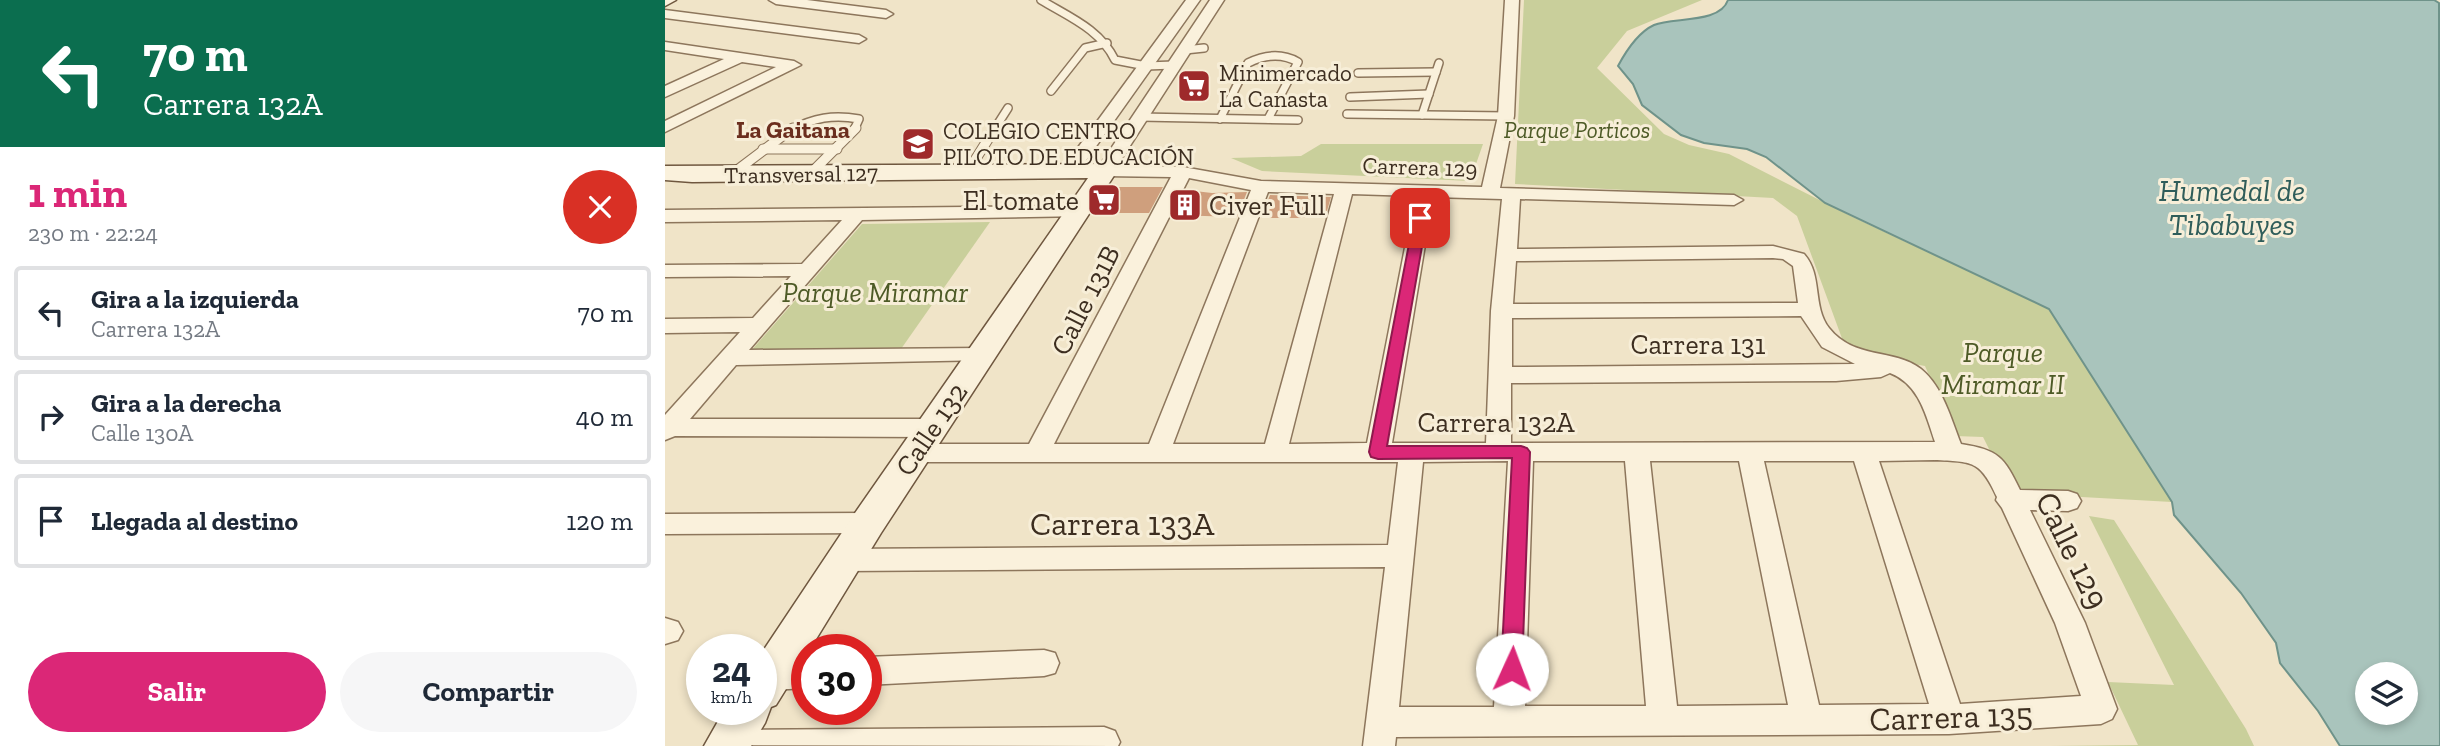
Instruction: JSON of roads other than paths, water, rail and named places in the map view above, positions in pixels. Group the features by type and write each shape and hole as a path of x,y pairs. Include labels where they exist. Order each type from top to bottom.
{"street":[{"path":"775,0 886,14"},
{"path":"1069,172 1193,0"},
{"path":"1105,171 1217,0"},
{"path":"1509,723 1510,452 1500,375 1507,255 1501,194 1512,0"},
{"path":"665,14 859,39"},
{"path":"665,46 798,66 665,127"},
{"path":"665,60 689,49"},
{"path":"665,92 740,57"},
{"name":"Transversal 127","path":"665,173 730,175 1105,171"},
{"name":"Carrera 129","path":"1105,171 1183,172 1261,186 1734,200"},
{"name":"Calle 132","path":"777,667 868,523 1105,171"},
{"name":"Calle 131B","path":"1037,453 1183,172"},
{"path":"1158,451 1261,186"},
{"path":"1275,452 1344,189"},
{"path":"1378,452 1425,192"},
{"path":"665,216 1077,212"},
{"path":"667,429 857,214"},
{"path":"1507,255 1791,254 1803,264 1809,309 1821,334 1836,349 1849,355 1912,373 1922,384 1952,453"},
{"path":"665,271 808,270"},
{"path":"1502,311 1809,309"},
{"path":"665,326 759,325"},
{"path":"730,358 981,355"},
{"name":"Carrera 131","path":"1500,375 1836,373 1895,366"},
{"name":"Carrera 132A","path":"667,429 923,441 1037,453 1952,453"},
{"path":"1380,734 1412,452"},
{"path":"1637,452 1663,722"},
{"path":"1750,452 1807,721"},
{"path":"1864,452 1949,719"},
{"name":"Calle 129","path":"1952,453 1970,454 1991,462 2070,623 2101,709"},
{"path":"2010,500 2068,501"},
{"path":"665,524 868,523"},
{"name":"Carrera 133A","path":"844,560 1400,556"},
{"path":"882,670 1044,663"},
{"name":"Carrera 135","path":"1380,734 1509,723 1949,719 2101,709"},
{"name":"Calle 132","path":"727,746 740,725"},
{"path":"727,746 1104,741"}],"lane":[{"path":"1041,0 1098,34 1107,43 1115,60 1146,66 1174,65"},
{"path":"1051,91 1085,48 1107,43"},
{"path":"1185,50 1203,48"},
{"path":"1220,119 1248,63 1265,56 1294,59 1298,62 1268,120"},
{"path":"1358,73 1437,67 1422,115"},
{"path":"1350,97 1429,94"},
{"path":"967,173 1008,108"},
{"path":"1347,114 1506,116"},
{"path":"730,175 786,131 809,120 830,115 859,118 856,128 810,174"},
{"path":"1140,117 1298,120"},
{"path":"763,149 837,149"}],"water":[{"name":"Humedal de Tibabuyes","path":"1728,0 2434,0 2439,3 2440,746 2340,746 2318,711 2280,663 2276,643 2241,593 2174,515 2172,502 2049,309 1825,203 1766,157 1747,149 1704,143 1681,135 1642,105 1633,84 1618,66 1633,42 1654,25 1716,13"}],"place":[{"name":"Minimercado La Canasta","path":"1194,86"},
{"name":"COLEGIO CENTRO PILOTO DE EDUCACIÓN","path":"918,144"},
{"name":"El tomate","path":"1104,200"},
{"name":"Civer Full","path":"1185,205"}],"district":[{"name":"La Gaitana","path":"793,130"}],"park label":[{"name":"Parque Porticos","path":"1577,130"},
{"name":"Parque Miramar","path":"875,292"},
{"name":"Parque Miramar II","path":"2003,368"}]}
